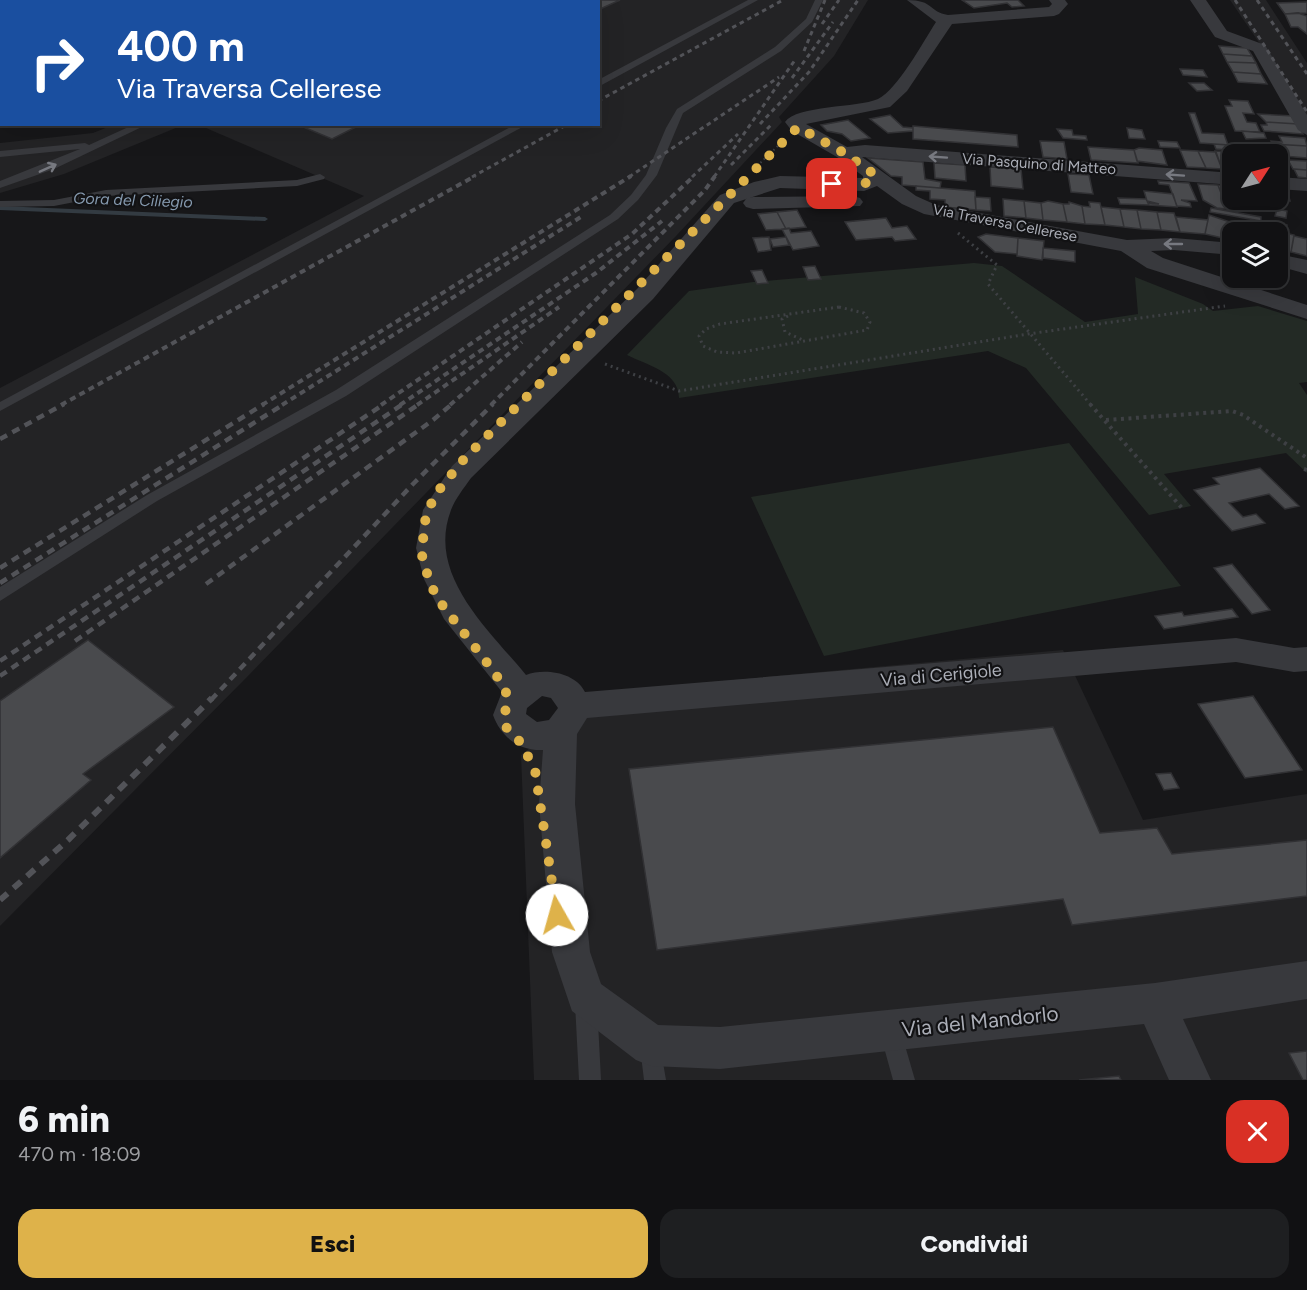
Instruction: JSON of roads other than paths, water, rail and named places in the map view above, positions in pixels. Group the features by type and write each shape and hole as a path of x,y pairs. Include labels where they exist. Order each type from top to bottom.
{"street":[{"path":"915,0 927,12 948,20 1054,11 1060,4 1057,0"},
{"path":"1198,0 1221,34 1259,48 1307,130"},
{"name":"Via Traversa Cellerese","path":"948,20 901,87 884,103 794,122 798,127 844,153 909,200 955,216 1127,246 1174,244 1222,248"},
{"name":"Via Pasquino di Matteo","path":"844,153 865,151 1222,178"},
{"path":"851,186 871,182 874,174"},
{"path":"520,691 455,611 439,579 430,548 436,510 461,472 645,294 727,199 761,186 799,181 851,186 909,200"},
{"path":"1288,184 1307,185"},
{"path":"753,203 909,200"},
{"name":"Via Traversa Cellerese","path":"1127,246 1155,263 1307,312"},
{"name":"Via Traversa Cellerese","path":"1199,279 1222,253"},
{"path":"1288,262 1307,267"},
{"name":"Via di Cerigiole","path":"556,724 1236,650 1294,660 1307,659"},
{"path":"556,724 524,732 511,719 510,710 513,698 520,691 540,683 554,684 568,693 556,724 557,804 571,952 586,997"},
{"name":"Via del Mandorlo","path":"586,997 653,1062 720,1048 1155,1003 1307,980"},
{"path":"1155,1003 1190,1080"}],"lane":[{"path":"600,83 754,0"},
{"path":"0,595 152,498 340,393 614,217 635,198 653,175 674,119 685,106 778,49 809,20 819,0"},
{"path":"0,185 50,167 139,126"},
{"path":"0,407 520,126"},
{"path":"0,154 94,145"},
{"path":"0,204 54,203 106,193 297,183 320,177"},
{"path":"586,997 590,1080"},
{"path":"890,1030 904,1080"}],"waterway":[{"name":"Gora del Ciliegio","path":"0,208 265,219"}],"railway":[{"path":"600,100 783,0"},
{"path":"804,51 825,0"},
{"path":"822,24 839,0"},
{"path":"760,124 809,72 858,0"},
{"path":"1235,0 1307,112"},
{"path":"1257,0 1307,74"},
{"path":"792,78 833,22"},
{"path":"714,177 795,60"},
{"path":"629,177 779,77"},
{"path":"731,165 772,124"},
{"path":"472,177 564,126"},
{"path":"692,177 738,134"},
{"path":"61,405 475,176"},
{"path":"262,405 631,176"},
{"path":"381,405 632,234 694,176"},
{"path":"491,405 705,190 715,176"},
{"path":"282,405 584,215"},
{"path":"400,405 596,273 662,221"},
{"path":"417,405 559,307"},
{"path":"450,405 522,342"},
{"path":"0,439 64,404"},
{"path":"0,568 264,404"},
{"path":"0,583 284,404"},
{"path":"0,661 384,404"},
{"path":"0,676 403,404"},
{"path":"75,641 419,404"},
{"path":"206,584 452,404"},
{"path":"211,700 413,484 493,404"},
{"path":"0,900 68,840 212,698"}]}
